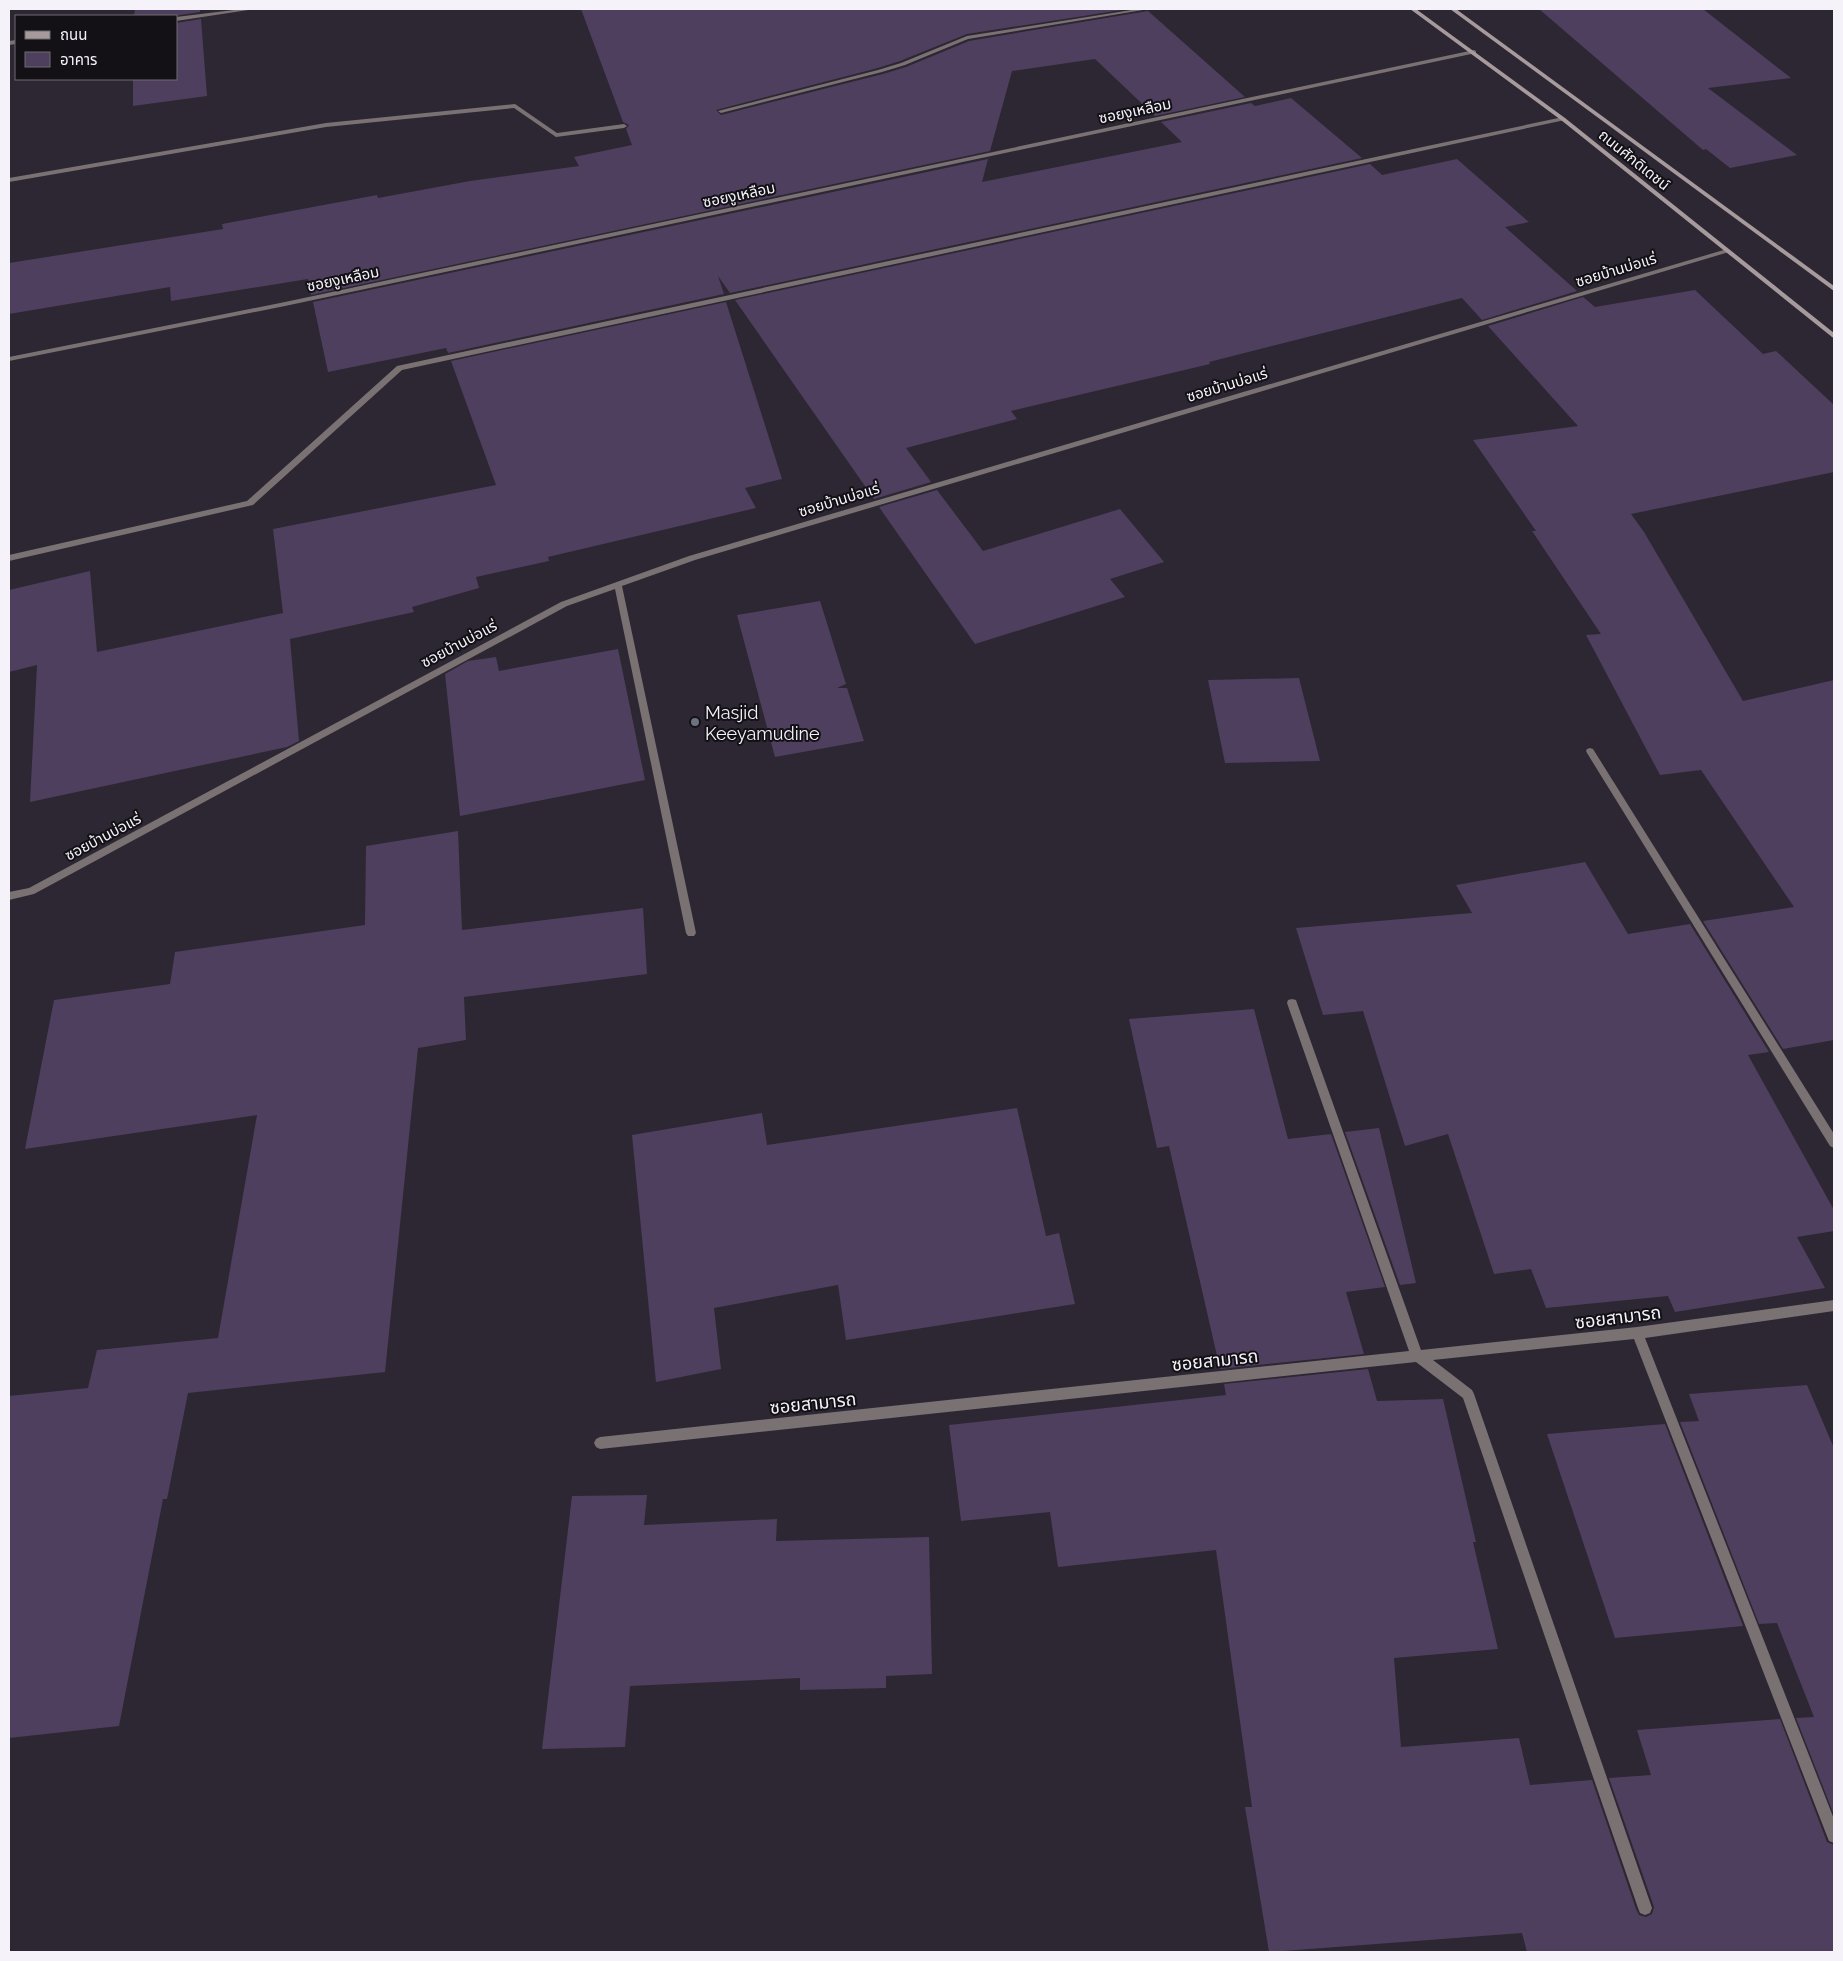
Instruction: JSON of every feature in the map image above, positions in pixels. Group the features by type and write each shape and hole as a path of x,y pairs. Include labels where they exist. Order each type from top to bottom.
{"main road":[{"name":"ถนนศักดิเดชน์","path":"1414,9 1563,119 1834,336"},
{"path":"1453,9 1834,289"}],"street":[{"path":"178,20 252,9"},
{"path":"721,111 872,73 905,63 967,38 1146,9"},
{"name":"ซอยงูเหลือม","path":"9,359 295,302 1474,52"},
{"path":"9,180 326,126 514,106 556,135 624,126"},
{"path":"9,558 250,503 400,368 1563,119"},
{"name":"ซอยบ้านบ่อแร่","path":"9,896 31,891 564,604 692,558 1727,251"},
{"path":"618,584 691,933"},
{"path":"1590,751 1834,1143"},
{"path":"1292,1003 1416,1356 1468,1394 1645,1908"},
{"name":"ซอยสามารถ","path":"600,1443 1637,1333 1834,1305"},
{"path":"1637,1333 1834,1836"}],"building":[{"path":"135,9 200,9 200,12 178,15 134,15"},
{"path":"581,9 1128,9 967,34 878,68 716,110 721,115 883,74 906,67 969,41 1148,11 1245,97 1155,116 1095,59 1012,71 990,151 311,295 308,279 171,301 170,287 9,314 9,263 223,229 222,224 377,195 378,198 470,181 579,166 574,157 632,145 626,129 629,125 623,122"},
{"path":"1539,9 1703,9 1791,78 1708,88 1797,155 1730,168 1706,149 1703,150"},
{"path":"201,19 207,96 133,106 133,80 178,80 178,23"},
{"path":"1291,98 1362,158 730,293 718,276 724,294 448,353 446,348 328,372 313,302 988,159 982,182 1182,142 1161,122 1251,103 1255,106"},
{"path":"1457,159 1529,222 1505,227 1577,291 1482,320 1462,298 1209,362 1210,364 1011,411 1017,419 906,448 931,482 874,499 735,300 1370,164 1382,175"},
{"path":"1695,290 1763,354 1776,351 1834,405 1834,472 1631,514 1644,532 1743,701 1834,680 1834,1040 1783,1049 1703,921 1794,907 1701,770 1660,775 1586,635 1601,634 1532,531 1536,531 1473,440 1578,426 1488,326 1583,297 1595,307"},
{"path":"726,302 782,479 745,488 756,508 548,557 549,561 476,577 479,588 412,607 414,612 290,639 299,741 287,747 30,802 37,665 9,672 9,590 90,571 97,652 283,613 273,529 496,485 451,361"},
{"path":"937,490 983,551 1120,509 1164,562 1110,579 1125,597 975,644 879,507"},
{"path":"820,601 846,684 837,688 847,688 864,741 775,757 737,615"},
{"path":"618,649 645,780 460,816 445,674 468,661 496,657 499,671"},
{"path":"1299,678 1320,761 1225,763 1208,680"},
{"path":"458,831 462,930 643,908 647,974 464,997 466,1040 418,1048 385,1372 188,1393 167,1499 163,1499 119,1726 9,1738 9,1396 88,1388 97,1350 218,1338 257,1115 25,1149 54,1000 170,984 175,952 365,925 366,846"},
{"path":"1585,862 1628,934 1690,924 1769,1052 1748,1055 1834,1210 1834,1231 1797,1237 1825,1288 1675,1312 1668,1296 1546,1308 1531,1269 1494,1274 1448,1134 1405,1146 1363,1011 1323,1015 1296,928 1472,913 1456,885"},
{"path":"1254,1009 1288,1139 1331,1134 1385,1287 1346,1292 1364,1354 1220,1369 1169,1146 1157,1148 1129,1019"},
{"path":"1017,1108 1046,1236 1059,1233 1075,1304 846,1340 838,1285 714,1308 721,1369 656,1382 632,1135 762,1113 767,1145"},
{"path":"1379,1128 1416,1283 1400,1285 1345,1132"},
{"path":"1368,1369 1377,1401 1443,1399 1476,1542 1473,1542 1498,1649 1394,1658 1401,1747 1519,1738 1530,1785 1592,1780 1636,1909 1639,1915 1646,1917 1652,1914 1654,1907 1609,1778 1651,1775 1637,1730 1780,1719 1827,1842 1834,1845 1834,1952 1527,1952 1522,1933 1269,1952 1245,1807 1252,1807 1216,1550 1058,1567 1050,1512 961,1521 949,1425 1226,1395 1224,1384"},
{"path":"1807,1385 1834,1448 1834,1815 1796,1718 1814,1717 1777,1623 1759,1624 1680,1422 1699,1421 1689,1394"},
{"path":"1665,1424 1743,1626 1615,1638 1547,1434"},
{"path":"647,1495 644,1525 777,1519 776,1541 929,1537 932,1674 886,1676 886,1688 800,1690 800,1678 630,1686 625,1747 542,1749 572,1496"}],"place":[{"name":"Masjid Keeyamudine","path":"695,722"}]}
